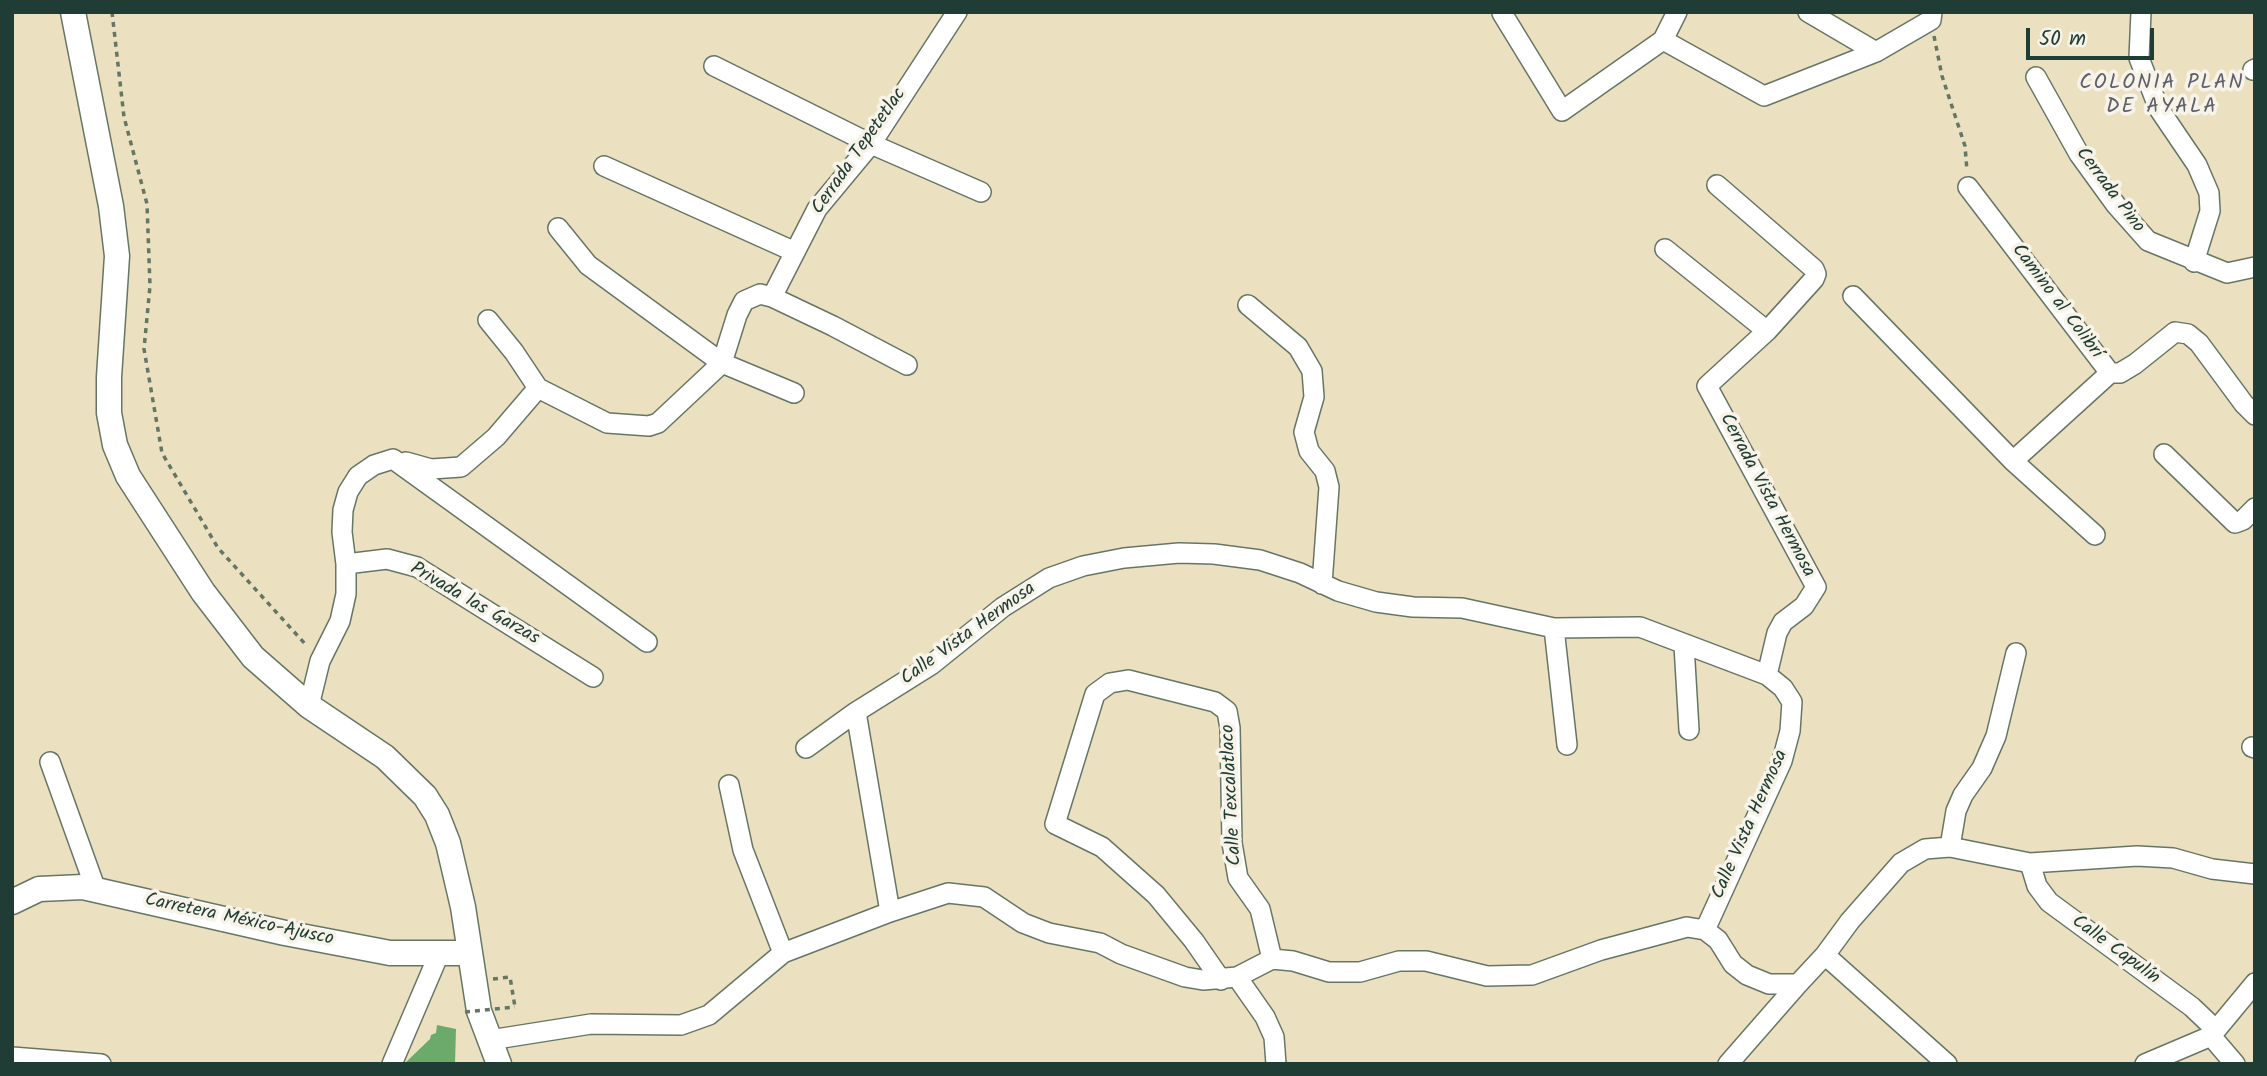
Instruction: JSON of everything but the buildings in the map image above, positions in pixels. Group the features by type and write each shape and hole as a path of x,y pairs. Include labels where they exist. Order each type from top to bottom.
{"main road":[{"path":"73,12 111,206 117,256 109,414 116,445 128,477 230,631 253,657 309,706 385,757 425,796 449,843 463,907 479,1011 499,1064"},
{"name":"Carretera México-Ajusco","path":"12,902 39,889 68,887 96,890 377,951 469,953"}],"street":[{"name":"Cerrada Tepetetlac","path":"772,297 817,209 871,144 957,12"},
{"path":"1502,13 1562,111 1663,40 1677,12"},
{"path":"1808,12 1876,52"},
{"path":"2141,12 2139,58 2159,108 2197,164 2208,193 2210,212 2194,262"},
{"path":"1663,40 1764,96 1876,52 1931,16"},
{"path":"714,66 871,144 981,191"},
{"name":"Cerrada Pino","path":"2036,77 2079,154 2148,241 2194,262 2227,273 2255,267"},
{"path":"604,166 795,252"},
{"path":"1665,249 1767,331 1814,279 1814,269 1717,185"},
{"name":"Camino al Colibrí","path":"1968,187 2110,373 2120,373 2135,364 2175,332 2188,334 2199,343 2251,405"},
{"path":"558,228 588,265 722,363 794,393"},
{"path":"488,320 538,388 607,423 649,426 658,423 722,363 737,314 744,302 761,294 908,365"},
{"path":"1853,296 2012,461 2095,535"},
{"path":"1248,304 1298,347 1312,371 1314,397 1304,432 1309,451 1325,471 1329,487 1322,584"},
{"name":"Cerrada Vista Hermosa","path":"1767,331 1707,386 1816,587 1804,606 1783,622 1777,633 1767,675"},
{"path":"2012,461 2110,373"},
{"path":"309,706 320,661 340,621 346,594 343,510 348,492 358,476 374,465 393,459 431,470 461,467 496,437 538,388"},
{"path":"2164,454 2235,523 2243,520 2255,508"},
{"path":"393,459 647,642"},
{"name":"Calle Vista Hermosa","path":"806,748 856,712 931,665 1003,607 1049,578 1083,566 1124,558 1179,553 1259,560 1300,573 1338,591 1376,602 1413,607 1462,608 1555,628 1640,627 1767,675 1783,688 1792,702 1790,731 1777,774 1705,930"},
{"name":"Privada las Garzas","path":"346,564 387,559 417,567 593,677"},
{"path":"1555,628 1567,745"},
{"path":"1684,645 1689,730"},
{"path":"1951,848 1956,811 1963,795 1982,768 1996,736 2016,653"},
{"name":"Calle Texcalatlaco","path":"1229,978 1156,895 1102,847 1055,824 1095,694 1110,683 1128,680 1215,702 1227,711 1232,843 1238,878 1260,909 1272,959"},
{"path":"856,712 890,912"},
{"path":"50,762 96,890"},
{"path":"729,785 743,850 783,953"},
{"path":"1728,1064 1825,955 1850,921 1901,863 1925,849 1951,848 2030,863 2137,856 2173,858 2212,869 2255,874"},
{"name":"Calle Capulín","path":"2030,863 2037,886 2049,902 2192,1007 2235,1064"},
{"path":"490,1040 591,1024 681,1025 709,1015 783,953 948,893 984,897 1023,923 1049,933 1100,943 1121,954 1185,977 1203,980 1229,978 1272,959 1293,961 1329,972 1360,972 1399,961 1426,961 1486,976 1532,975 1601,950 1687,927 1705,930 1718,940 1733,964 1747,975 1769,984 1798,984"},
{"path":"392,1064 439,954"},
{"path":"1825,955 1947,1064"},
{"path":"1229,978 1265,1017 1273,1037 1276,1064"},
{"path":"2148,1063 2213,1033 2255,983"},
{"path":"12,1057 102,1064"}],"path":[{"path":"112,12 124,117 147,204 150,286 144,349 162,453 218,548 320,661"},
{"path":"1931,16 1942,76 1965,146 1968,187"},
{"path":"465,1012 515,1007 510,977"}],"green space":[{"path":"437,1025 456,1029 455,1064 404,1064 436,1033"}],"district":[{"name":"COLONIA PLAN DE AYALA","path":"2162,96"}]}
